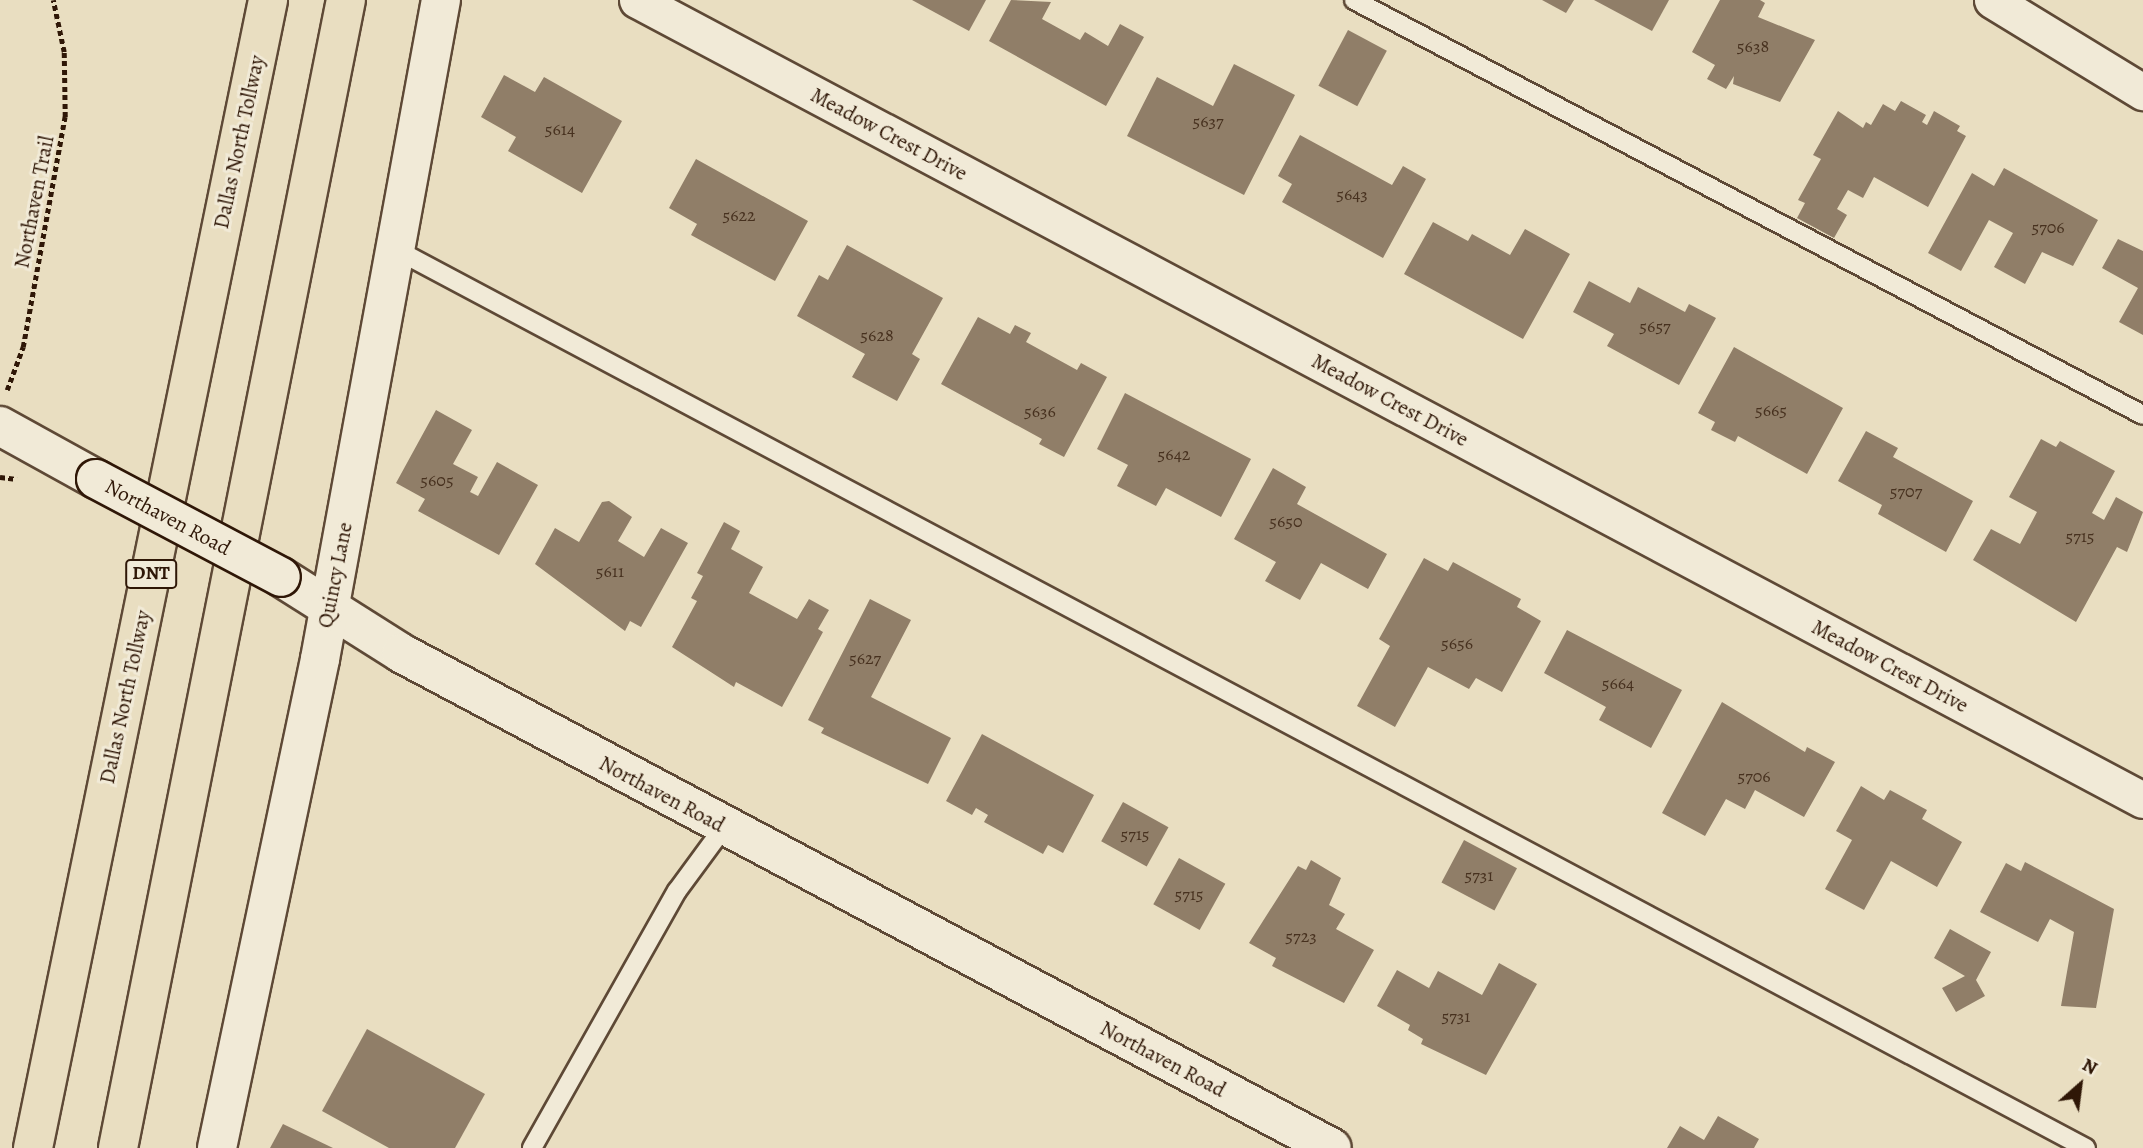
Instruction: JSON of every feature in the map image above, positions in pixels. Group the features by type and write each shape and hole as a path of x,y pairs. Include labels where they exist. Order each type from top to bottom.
{"highway":[{"name":"Dallas North Tollway","path":"33,1148 268,0"},
{"path":"118,1148 346,0"}],"street":[{"name":"Quincy Lane","path":"217,1148 330,604 441,0"},
{"name":"Meadow Crest Drive","path":"636,0 2143,800"},
{"path":"1992,0 2143,92"},
{"name":"Northaven Road","path":"2,412 96,479 330,604 401,653 1313,1144"}],"lane":[{"path":"1354,0 2143,415"},
{"path":"396,248 2086,1148"},
{"path":"532,1148 677,891 724,827"}],"path":[{"name":"Northaven Trail","path":"2,412 23,347 65,117 64,52 53,0"}],"building":[{"path":"912,0 986,0 969,31"},
{"path":"1011,0 1051,2 1042,19 1080,40 1085,32 1108,46 1120,24 1144,37 1106,106 989,41"},
{"path":"1542,0 1574,0 1566,13"},
{"path":"1594,0 1669,0 1652,31"},
{"path":"1720,0 1760,0 1765,3 1758,17 1815,40 1780,102 1733,84 1734,76 1726,89 1707,79 1715,65 1692,52"},
{"path":"1348,30 1387,51 1357,106 1318,86"},
{"path":"1234,64 1295,95 1244,195 1127,136 1157,77 1213,106"},
{"path":"504,75 535,92 544,77 622,121 582,193 508,151 516,137 481,117"},
{"path":"1901,101 1926,115 1922,122 1927,125 1934,111 1960,126 1957,131 1966,136 1928,207 1874,177 1863,198 1848,190 1837,209 1847,215 1834,238 1797,218 1805,203 1798,200 1821,159 1813,155 1838,111 1863,128 1866,122 1871,125 1883,104 1895,111"},
{"path":"1300,135 1392,185 1403,166 1426,179 1383,258 1282,202 1292,184 1278,176"},
{"path":"696,159 808,221 775,281 691,235 697,224 669,208"},
{"path":"2004,168 2098,220 2073,266 2042,252 2025,284 1994,267 2013,233 1989,220 1961,271 1928,253 1972,173 1994,186"},
{"path":"1433,222 1468,241 1472,234 1510,255 1525,229 1570,254 1523,339 1404,274"},
{"path":"2118,239 2143,251 2143,335 2119,322 2138,288 2102,268"},
{"path":"847,245 943,298 912,354 920,359 897,401 852,377 865,354 797,316 819,275 828,280"},
{"path":"1589,281 1630,303 1638,287 1685,312 1689,304 1716,318 1679,385 1607,346 1614,334 1573,312"},
{"path":"978,317 1010,334 1015,325 1031,333 1026,342 1077,370 1081,363 1107,377 1064,457 1039,444 1042,439 941,384"},
{"path":"1734,347 1843,408 1807,474 1738,436 1735,442 1711,430 1715,422 1698,413"},
{"path":"1125,393 1251,459 1221,517 1166,488 1156,506 1117,486 1128,465 1097,449"},
{"path":"436,410 472,430 453,464 478,477 470,492 478,496 497,462 538,485 499,555 418,511 425,499 396,483"},
{"path":"1866,431 1898,448 1893,457 1973,501 1946,552 1878,514 1882,505 1838,481"},
{"path":"2041,439 2056,447 2060,441 2115,471 2092,513 2104,520 2116,497 2143,512 2127,552 2117,547 2076,622 1973,560 1991,529 2020,544 2037,512 2009,497"},
{"path":"1273,468 1306,487 1297,504 1387,554 1368,589 1321,563 1300,600 1265,581 1276,562 1234,539"},
{"path":"609,501 632,517 618,541 644,557 661,528 688,543 641,627 630,621 625,631 535,564 555,528 579,542 602,502"},
{"path":"724,522 740,531 731,549 763,567 749,593 797,619 809,599 829,610 818,629 823,632 782,707 736,682 734,687 672,647 697,601 691,598 703,576 697,573"},
{"path":"1424,558 1448,571 1453,562 1521,599 1517,607 1541,621 1502,692 1476,678 1469,689 1428,667 1395,727 1357,706 1390,646 1379,639"},
{"path":"870,599 911,620 871,697 951,738 928,784 821,733 824,728 808,720"},
{"path":"1567,630 1682,690 1651,748 1599,720 1606,707 1544,673"},
{"path":"1722,702 1805,752 1807,747 1835,762 1804,817 1755,790 1745,809 1726,799 1705,836 1662,813"},
{"path":"982,734 1094,795 1063,853 1048,845 1043,854 984,822 988,815 976,808 972,815 946,801"},
{"path":"1861,786 1884,800 1890,790 1927,810 1922,819 1962,842 1937,887 1891,861 1864,910 1825,889 1852,840 1836,831"},
{"path":"1123,802 1168,827 1147,867 1101,841"},
{"path":"1464,840 1517,868 1494,911 1441,882"},
{"path":"1179,858 1225,884 1200,930 1153,904"},
{"path":"1311,860 1341,878 1329,905 1345,914 1336,929 1374,950 1344,1003 1272,966 1276,958 1249,943 1298,866 1306,870"},
{"path":"2025,862 2114,909 2096,1008 2061,1006 2074,932 2050,919 2038,942 1980,912 2006,863 2021,871"},
{"path":"1950,929 1991,952 1976,980 1985,996 1956,1012 1942,988 1965,976 1934,958"},
{"path":"1499,963 1537,984 1486,1075 1421,1044 1423,1039 1408,1030 1410,1025 1377,1006 1397,970 1429,988 1438,971 1482,995"},
{"path":"367,1029 485,1094 455,1148 389,1148 322,1111"},
{"path":"1718,1116 1759,1139 1754,1148 1667,1148 1680,1126 1704,1140"},
{"path":"283,1124 333,1148 270,1148"}]}
